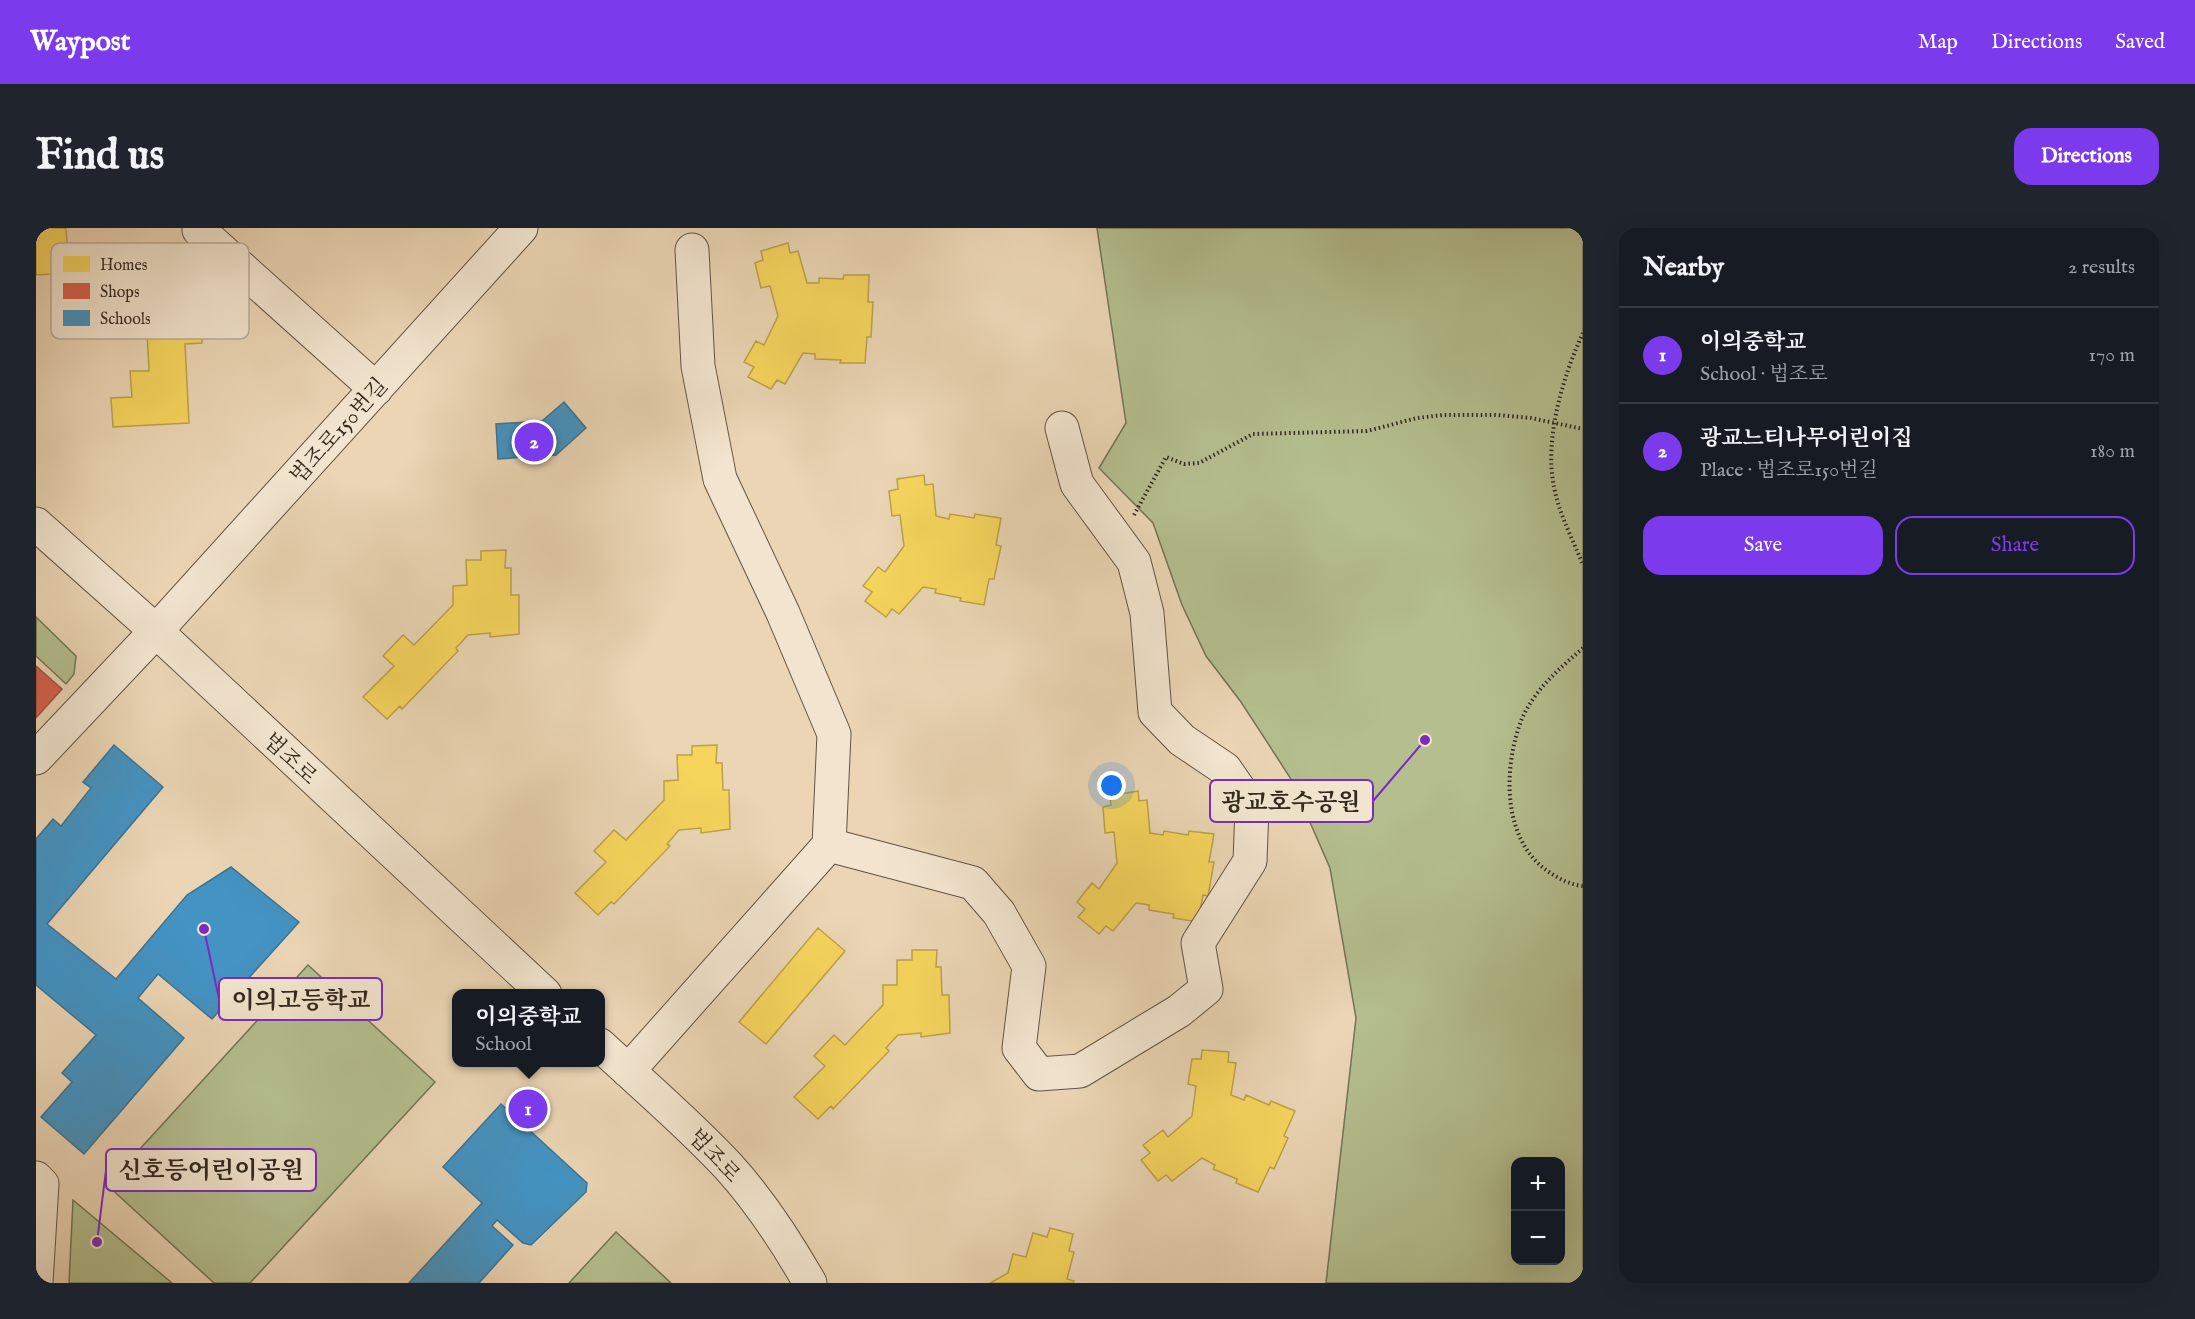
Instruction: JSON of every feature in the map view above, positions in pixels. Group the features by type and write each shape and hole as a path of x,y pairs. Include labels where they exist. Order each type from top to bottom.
{"street":[{"name":"법조로150번길","path":"36,758 156,631 521,228"},
{"path":"199,230 213,243"},
{"path":"628,1071 829,845 834,734 783,613 720,478 698,366 692,250"},
{"path":"249,275 376,389"},
{"path":"829,845 973,883 999,913 1029,966 1019,1048 1039,1074 1080,1071 1179,1011 1206,989 1198,943 1250,861 1252,808 1225,769 1182,740 1155,712 1147,613 1134,562 1077,484 1062,428"},
{"name":"법조로","path":"36,524 156,631 541,989"},
{"name":"법조로","path":"605,1050 697,1134 729,1167 762,1207 810,1283"},
{"path":"36,1178 42,1184 36,1283"}],"path":[{"path":"1583,333 1573,355 1555,422 1551,450 1553,486 1583,565"},
{"path":"1132,519 1166,457 1184,464 1199,463 1253,434 1366,431 1417,418 1443,415 1497,415 1555,422 1583,429"},
{"path":"1583,648 1534,697 1522,720 1514,747 1510,773 1510,795 1514,821 1526,846 1540,866 1558,878 1583,886"}],"green space":[{"path":"1097,228 1583,228 1583,1283 1326,1283 1356,1018 1330,868 1291,779 1241,702 1206,656 1182,605 1153,523 1099,468 1126,423"},
{"path":"36,617 76,656 74,674 66,684 36,656"},
{"path":"308,965 435,1082 250,1283 214,1283 107,1185"},
{"path":"73,1200 172,1283 69,1283"},
{"path":"616,1232 671,1283 569,1283"}],"building: Homes":[{"path":"36,228 66,228 67,243 51,243 51,274 36,275"},
{"path":"788,243 790,253 798,251 807,283 819,283 819,278 843,279 844,275 869,275 868,302 873,302 871,337 867,337 865,363 840,363 841,360 815,359 815,354 803,353 785,384 777,380 771,389 748,377 754,367 744,362 756,341 764,345 778,316 770,286 761,288 755,263 763,260 761,251"},
{"path":"147,339 202,339 202,343 185,344 189,423 113,427 111,398 132,397 130,371 149,371"},
{"path":"924,475 925,485 933,484 936,516 949,519 950,514 974,518 975,514 1001,518 996,545 1001,546 994,579 989,579 984,605 960,601 961,598 935,593 936,589 923,587 899,614 892,609 886,617 865,601 872,592 863,586 878,567 885,572 904,546 900,515 892,516 889,491 898,489 897,479"},
{"path":"506,550 505,568 511,568 511,595 519,595 519,634 490,637 490,633 468,635 456,648 458,651 402,709 400,706 387,719 363,697 394,666 383,656 403,635 414,645 453,605 453,586 467,585 466,560 481,560 481,551"},
{"path":"717,745 716,763 722,763 723,790 729,790 730,829 701,833 701,828 679,830 667,844 670,846 614,904 611,902 598,915 575,893 606,862 594,851 614,830 626,840 664,800 664,781 678,780 677,755 692,755 692,746"},
{"path":"1138,791 1139,801 1147,800 1150,833 1163,835 1164,831 1188,835 1189,831 1214,834 1209,862 1214,862 1208,896 1203,895 1198,922 1173,918 1174,914 1149,910 1149,905 1136,903 1113,931 1106,926 1099,934 1078,917 1085,909 1077,902 1092,883 1099,889 1117,863 1114,832 1105,833 1103,807 1111,805 1110,796"},
{"path":"818,928 845,951 766,1044 739,1022"},
{"path":"912,950 937,950 936,967 941,967 942,995 949,995 950,1033 921,1037 921,1033 898,1035 886,1048 889,1051 833,1109 831,1106 818,1119 794,1097 825,1066 814,1056 834,1035 845,1045 883,1005 883,985 897,985 897,960 912,960"},
{"path":"1202,1050 1229,1052 1228,1062 1236,1063 1231,1095 1244,1100 1246,1095 1269,1105 1271,1101 1295,1111 1284,1136 1288,1138 1274,1169 1270,1167 1258,1192 1236,1183 1237,1179 1213,1169 1215,1165 1202,1158 1172,1181 1166,1175 1158,1181 1141,1160 1150,1153 1143,1145 1163,1130 1168,1137 1192,1116 1196,1086 1188,1084 1192,1059 1201,1059"},
{"path":"1050,1228 1073,1234 1069,1251 1074,1252 1067,1279 1074,1281 1073,1283 990,1283 1008,1273 1013,1254 1026,1257 1033,1233 1047,1237"}],"building: Shops":[{"path":"36,666 62,689 36,718"}],"building: Schools":[{"path":"564,402 586,428 556,455 498,459 496,424 542,421"},
{"path":"114,745 163,787 47,924 116,979 187,895 231,867 299,922 212,1019 158,974 138,998 184,1038 84,1154 41,1117 72,1082 62,1073 96,1035 36,985 36,839 53,819 61,826 91,788 83,782"},
{"path":"501,1104 587,1183 586,1192 531,1245 523,1243 497,1220 492,1226 513,1245 479,1283 409,1283 482,1203 443,1167"}],"place":[{"name":"광교느티나무어린이집","path":"534,442"},
{"name":"광교호수공원","path":"1425,740"},
{"name":"이의고등학교","path":"204,929"},
{"name":"이의중학교","path":"528,1109"},
{"name":"신호등어린이공원","path":"97,1242"}]}
